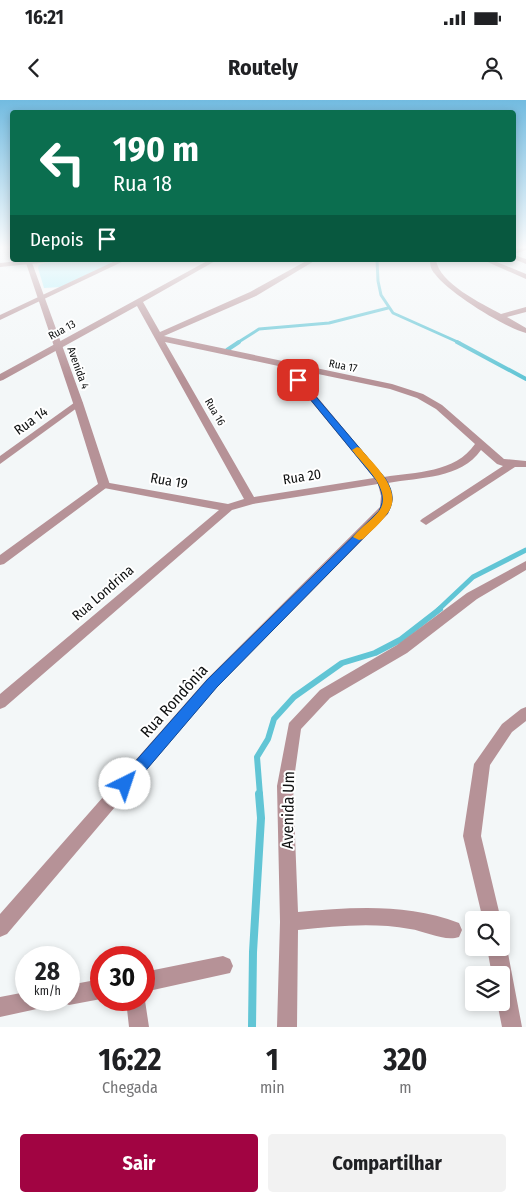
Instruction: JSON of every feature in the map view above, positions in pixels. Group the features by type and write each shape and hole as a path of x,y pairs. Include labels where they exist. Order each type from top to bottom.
{"street":[{"name":"Avenida 4","path":"37,291 78,403 104,485"},
{"path":"0,318 55,291"},
{"name":"Rua 13","path":"0,378 156,291"},
{"path":"158,337 258,291"},
{"path":"461,291 500,317 526,330"},
{"name":"Rua 16","path":"138,301 251,501"},
{"path":"500,317 526,309"},
{"name":"Rua 17","path":"158,337 392,387 420,396 439,407 480,444 507,463"},
{"path":"287,366 381,480"},
{"name":"Rua 14","path":"0,461 78,403"},
{"name":"Rua 20","path":"228,508 251,501 446,470 470,460 480,444"},
{"path":"426,521 507,463 526,464"},
{"name":"Rua Rondônia","path":"0,928 212,683 384,512 388,502 387,493 381,480"},
{"path":"0,561 104,485"},
{"name":"Rua 19","path":"104,485 228,508"},
{"name":"Rua Londrina","path":"0,703 228,508"},
{"name":"Avenida Um","path":"287,1027 289,922 285,786 294,727 324,694 402,648 472,596 526,565"},
{"path":"490,911 472,836 482,764 507,728 526,713"},
{"path":"289,922 364,915 412,919 452,930"},
{"path":"499,956 512,1027"},
{"path":"155,980 223,966"},
{"path":"0,1007 15,1004"},
{"path":"137,1011 139,1027"}],"waterway":[{"path":"380,291 393,313 460,343"},
{"path":"237,343 259,329 329,323 388,308"},
{"path":"227,350 239,342"},
{"path":"457,342 526,379"},
{"path":"438,610 473,577 526,550"},
{"path":"260,795 257,757 268,739 274,719 294,697 342,663 375,653 400,640 440,609"},
{"path":"252,1027 253,952 261,818 259,794"}],"slow traffic":[{"path":"357,450 381,480 387,493 388,502 384,512 359,537"}],"route":[{"path":"125,784 212,683 384,512 388,502 387,493 381,480 298,380"}]}
